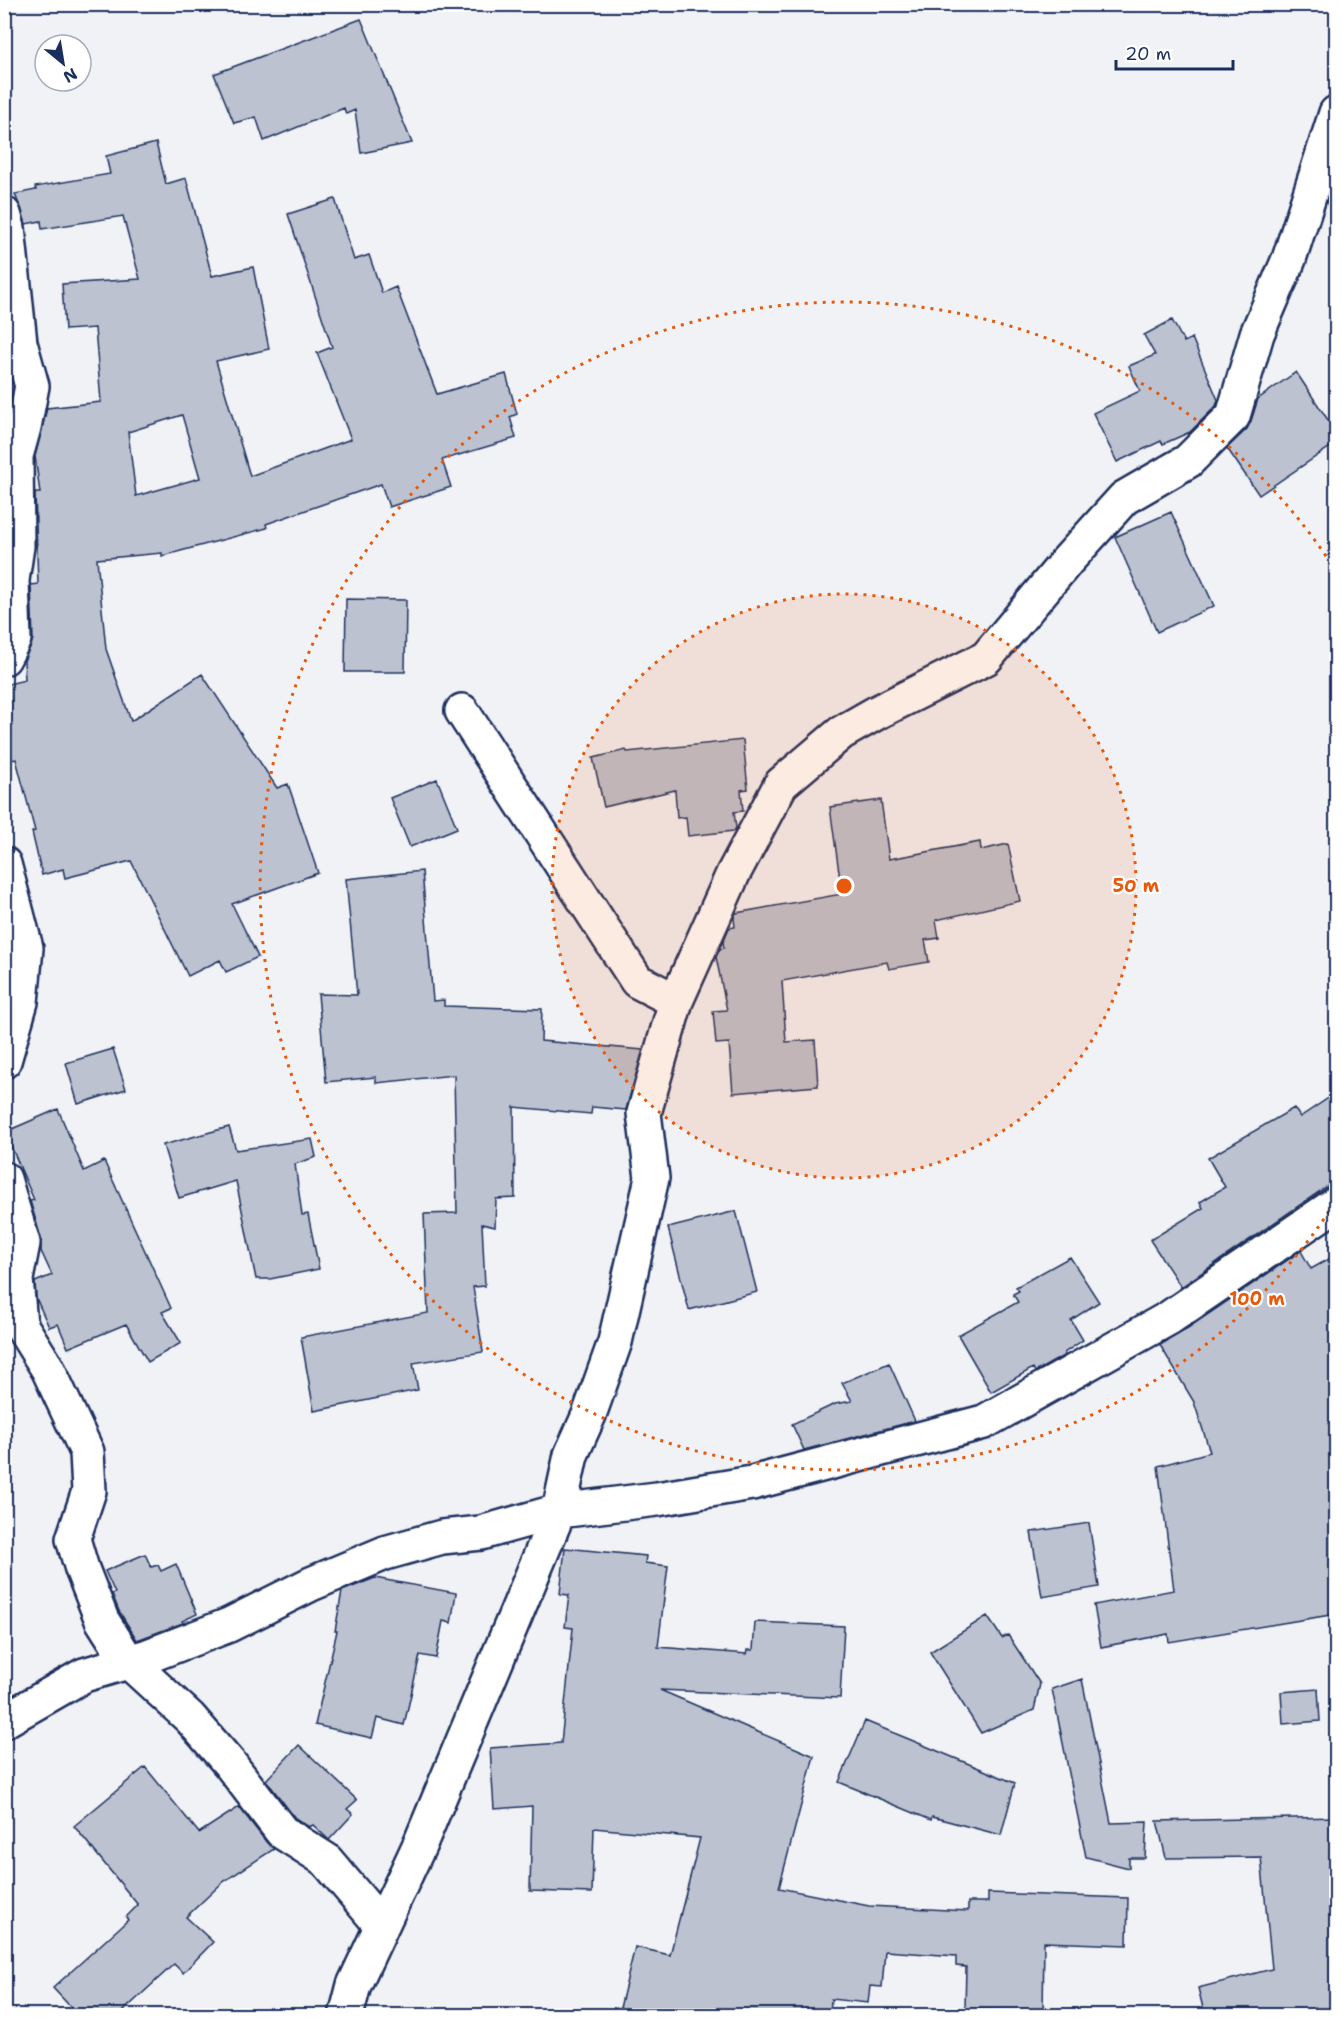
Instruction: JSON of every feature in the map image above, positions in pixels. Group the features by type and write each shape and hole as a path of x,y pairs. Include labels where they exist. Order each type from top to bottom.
{"street":[{"path":"346,2016 354,1985 420,1844 559,1511 571,1455 589,1415 615,1341 652,1178 644,1113 676,1000 733,874 781,784 841,733 986,658 1067,561 1124,498 1188,461 1233,416 1257,334 1289,259 1336,113"},
{"path":"4,214 8,228 20,344 32,387 16,456 18,546 12,580 14,639 4,658"},
{"path":"462,711 637,981 676,1000"},
{"path":"4,864 26,948 21,1002 4,1061"},
{"path":"4,1179 22,1243 16,1279 20,1324 48,1369 87,1452 89,1491 73,1539 102,1620 128,1661 190,1718 230,1764 282,1832 326,1860 381,1925"},
{"path":"4,1721 84,1675 229,1625 310,1584 385,1553 442,1537 481,1533 559,1511 657,1499 752,1483 984,1422 1169,1318 1336,1204"}],"building":[{"path":"361,19 412,143 361,153 355,110 346,114 344,108 264,141 256,117 234,123 214,74"},
{"path":"156,143 166,184 186,178 212,276 253,267 269,349 216,361 250,476 351,439 317,353 332,347 288,214 335,199 354,260 369,255 382,293 396,287 437,394 506,374 517,414 510,417 516,438 442,460 451,487 389,507 381,484 266,524 267,528 162,556 162,553 97,559 106,649 131,721 202,674 277,788 288,784 318,873 232,904 258,957 226,972 220,960 188,976 131,861 65,878 63,869 42,875 32,832 35,831 16,759 4,761 4,685 25,680 24,661 33,639 31,585 38,584 35,493 40,493 35,456 47,408 101,402 95,328 65,330 62,284 140,279 123,216 42,229 41,221 26,224 15,194 36,190 35,187 110,174 106,156","holes":["182,415 200,478 136,496 128,432"]},
{"path":"1172,320 1184,342 1192,338 1218,400 1216,406 1190,432 1163,444 1161,441 1117,462 1093,413 1140,391 1129,366 1155,355 1144,335"},
{"path":"1296,372 1336,432 1336,443 1259,495 1227,448 1247,429 1258,399"},
{"path":"1171,512 1214,606 1157,632 1115,537"},
{"path":"346,599 406,600 405,672 345,672"},
{"path":"743,740 748,789 741,790 743,811 734,812 736,828 734,831 688,836 686,817 677,818 675,790 604,807 593,758 626,750 627,752"},
{"path":"437,779 457,828 410,847 390,798"},
{"path":"881,800 889,859 980,842 981,850 1008,844 1020,901 936,920 939,938 925,940 929,962 889,969 887,962 782,981 786,1042 815,1040 818,1086 733,1093 729,1043 716,1044 713,1011 727,1010 716,957 720,949 724,948 723,942 729,928 735,927 736,913 842,894 830,807"},
{"path":"422,871 433,1001 444,1000 444,1006 542,1009 541,1041 643,1050 626,1110 592,1107 591,1114 514,1107 515,1198 496,1199 495,1227 482,1224 485,1286 473,1287 483,1352 413,1363 418,1390 314,1411 301,1337 428,1313 424,1214 457,1213 454,1075 376,1083 376,1077 326,1082 318,994 357,995 346,879"},
{"path":"113,1049 126,1089 78,1104 66,1063"},
{"path":"1336,1093 1336,1180 1181,1287 1150,1240 1203,1208 1200,1202 1225,1187 1208,1158 1294,1108 1300,1117"},
{"path":"58,1109 84,1171 104,1161 171,1308 162,1312 181,1343 148,1362 126,1324 68,1348 58,1324 49,1327 36,1298 35,1282 52,1275 41,1251 41,1238 30,1201 34,1200 5,1132"},
{"path":"229,1127 236,1150 312,1139 316,1157 295,1164 302,1215 308,1214 319,1269 270,1279 256,1279 236,1181 179,1198 163,1145"},
{"path":"736,1211 757,1292 689,1310 668,1228"},
{"path":"1301,1251 1311,1269 1336,1255 1336,1614 1169,1642 1168,1634 1101,1647 1094,1605 1174,1590 1158,1466 1210,1452 1194,1402 1160,1345"},
{"path":"1070,1257 1099,1302 1071,1320 1083,1340 1064,1353 1065,1355 1035,1372 1033,1368 991,1392 958,1335 1018,1302 1013,1294 1019,1291 1016,1287"},
{"path":"889,1363 915,1421 804,1450 792,1424 835,1404 852,1401 842,1383"},
{"path":"1089,1523 1099,1587 1042,1597 1031,1532"},
{"path":"565,1548 646,1556 645,1563 668,1566 658,1647 747,1654 748,1650 753,1650 755,1622 844,1626 840,1698 660,1690 814,1756 779,1888 869,1906 968,1911 968,1902 988,1902 988,1893 1128,1898 1127,1945 1044,1942 1043,2012 965,2009 966,1967 956,1966 956,1956 885,1951 882,1987 870,1986 868,2003 831,1999 830,2016 618,2016 635,1947 670,1955 700,1838 594,1828 592,1893 530,1891 532,1806 494,1809 490,1748 561,1743 573,1628 565,1627 569,1595 560,1594"},
{"path":"145,1554 151,1567 158,1565 161,1571 176,1564 197,1614 182,1621 183,1623 137,1640 119,1611 112,1594 115,1593 105,1571"},
{"path":"375,1578 456,1593 451,1623 443,1621 436,1658 420,1655 404,1725 377,1718 372,1738 315,1725 337,1631 335,1631 342,1591"},
{"path":"987,1616 1002,1638 1008,1635 1040,1684 1034,1710 981,1733 930,1652"},
{"path":"1082,1679 1111,1823 1147,1822 1145,1858 1129,1858 1129,1868 1086,1857 1052,1689"},
{"path":"1318,1689 1320,1721 1283,1724 1281,1692"},
{"path":"865,1721 1015,1783 1001,1835 932,1817 931,1820 839,1782"},
{"path":"299,1745 357,1800 347,1809 353,1814 329,1840 313,1825 309,1827 295,1818 266,1780"},
{"path":"145,1767 199,1833 239,1807 274,1849 223,1882 186,1917 213,1942 183,1973 174,1964 118,2016 79,2016 53,1988 128,1920 126,1917 138,1905 74,1826"},
{"path":"1336,1817 1336,2016 1205,2016 1198,1988 1272,1969 1261,1857 1166,1858 1157,1821"}]}
